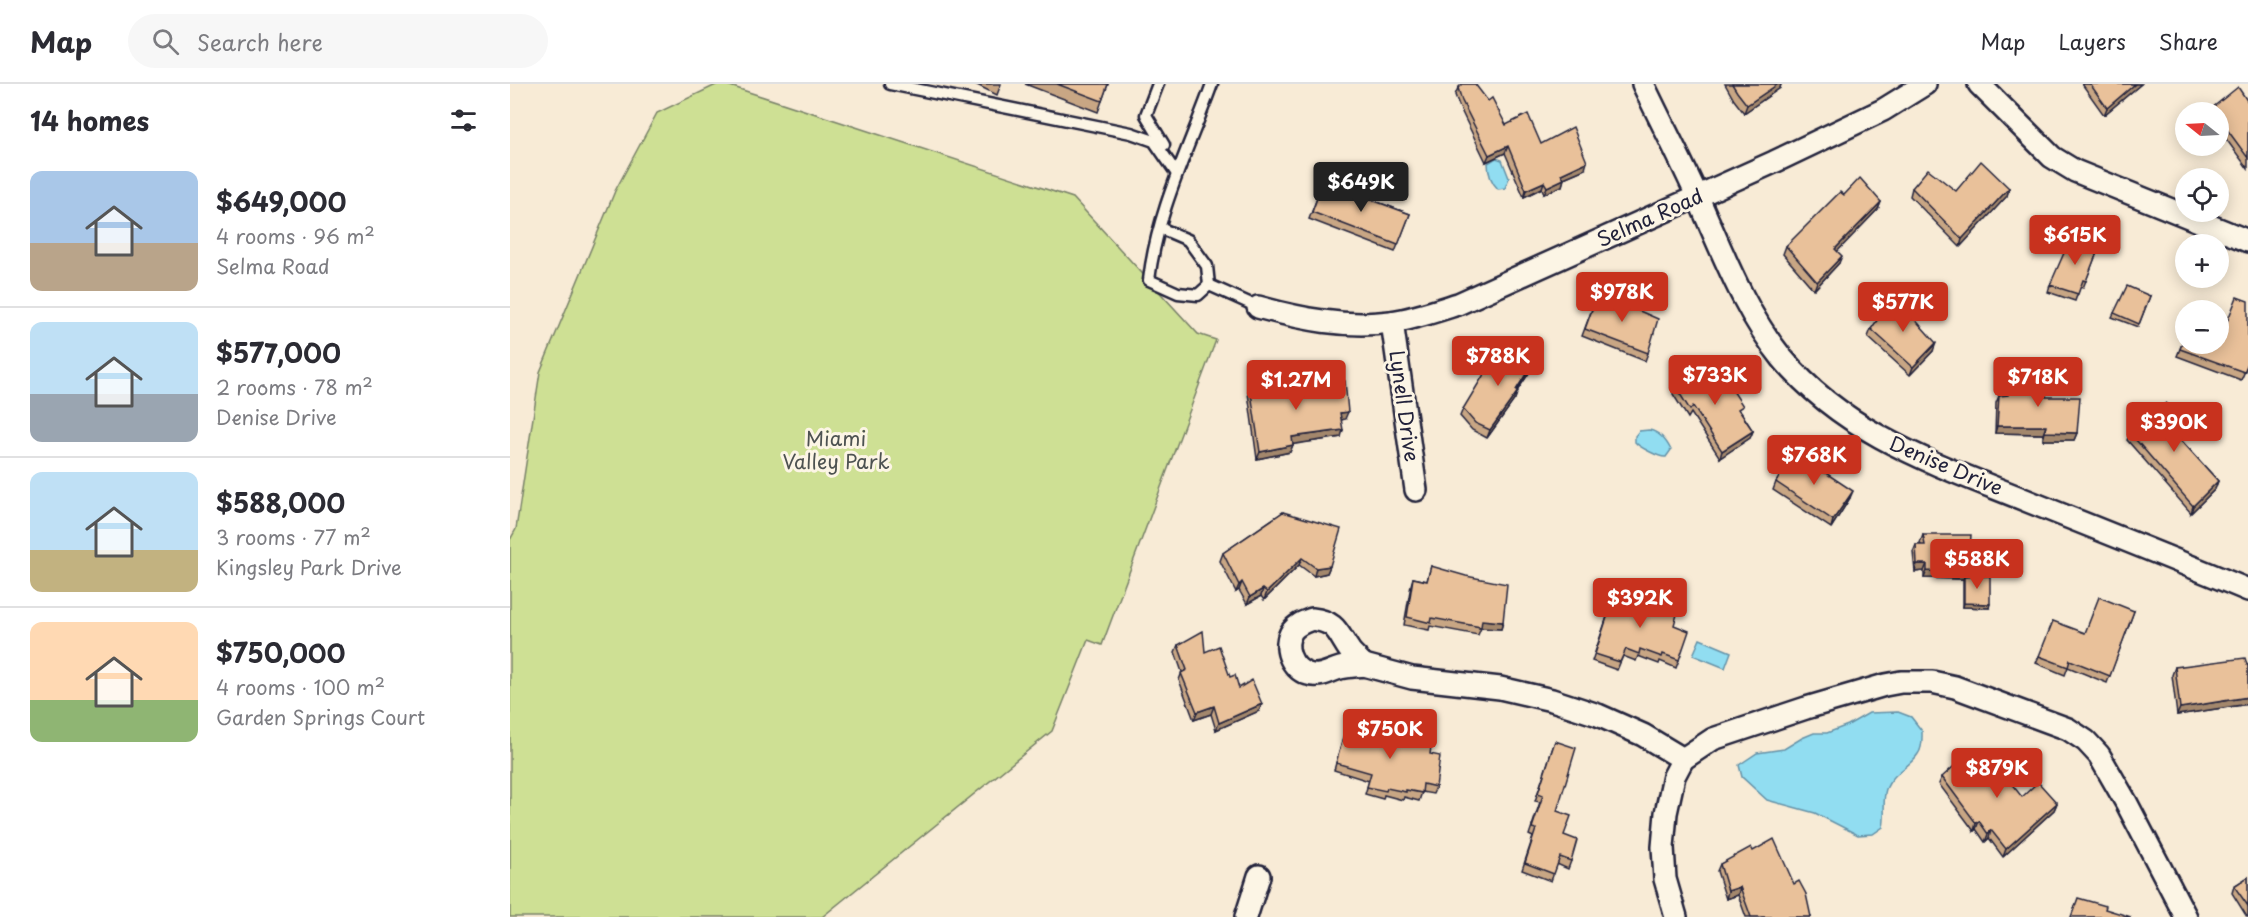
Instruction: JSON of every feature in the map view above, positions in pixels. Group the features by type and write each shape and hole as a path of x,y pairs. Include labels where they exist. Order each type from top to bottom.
{"street":[{"name":"Denise Drive","path":"1643,84 1756,322 1782,357 1811,389 1840,413 1881,439 1910,453 2248,590"},
{"name":"Selma Road","path":"1258,307 1331,323 1365,325 1392,322 1458,304 1883,110 1925,84"},
{"path":"1979,84 2052,157 2075,171 2248,241"},
{"name":"Lynell Drive","path":"1392,322 1416,490"},
{"path":"1364,665 1412,678 1500,688 1552,700 1598,715 1643,735 1683,759"},
{"path":"1676,917 1665,879 1663,847 1666,813 1674,776 1683,759 1713,739 1806,708 1902,682 1932,682 1955,687 2068,729 2086,741 2099,755 2121,793 2186,917"},
{"path":"1246,917 1259,876"}],"lane":[{"path":"890,84 1131,133 1154,141 1177,174"},
{"path":"1158,84 1146,115 1164,144 1177,174"},
{"path":"1160,228 1188,240 1208,266 1209,285 1198,296 1178,293 1149,280 1151,261 1160,228 1177,174 1212,84"},
{"path":"1209,285 1258,307"}],"green space":[{"name":"Miami Valley Park","path":"718,84 724,84 1073,198 1198,334 1216,340 1102,645 1088,640 1052,731 822,917 510,917 510,540 516,529 540,372 615,191 657,113"}],"water":[{"path":"1496,158 1502,160 1509,178 1505,188 1498,189 1489,173 1488,163"},
{"path":"1649,430 1659,435 1667,443 1671,450 1666,457 1650,452 1635,442 1635,436 1639,431"},
{"path":"1700,639 1731,652 1725,668 1693,655"},
{"path":"1898,712 1911,717 1922,731 1920,752 1889,783 1885,794 1883,827 1873,834 1858,835 1815,813 1767,800 1742,777 1739,765 1757,753 1784,749 1802,738 1814,733 1827,733 1848,725 1869,713"}],"building":[{"path":"1057,84 1108,84 1102,101"},
{"path":"1462,84 1475,84 1488,101 1492,98 1506,125 1528,114 1541,144 1573,127 1587,162 1561,174 1564,179 1547,187 1544,182 1526,190 1508,146 1489,155 1462,101 1458,88"},
{"path":"1732,84 1778,84 1747,105"},
{"path":"2090,84 2135,84 2107,108"},
{"path":"2238,87 2248,102 2248,158 2229,132 2229,102 2219,102"},
{"path":"1981,161 2009,188 1962,239 1912,188 1928,169 1956,191"},
{"path":"1860,178 1881,202 1835,249 1842,256 1817,282 1786,246 1840,192 1844,195"},
{"path":"1323,182 1410,214 1398,245 1312,212"},
{"path":"2071,237 2099,247 2086,281 2083,280 2078,294 2050,285"},
{"path":"2127,286 2150,296 2139,324 2114,313"},
{"path":"1598,293 1658,319 1648,353 1585,329"},
{"path":"1894,296 1936,343 1913,367 1871,329"},
{"path":"2237,297 2248,301 2248,363 2244,372 2194,354 2229,354 2229,317"},
{"path":"1504,341 1533,363 1516,390 1518,391 1490,430 1475,423 1463,409"},
{"path":"1707,363 1722,385 1726,380 1743,406 1738,409 1753,431 1722,451 1693,406 1690,410 1675,386"},
{"path":"1282,379 1284,388 1345,381 1348,412 1340,413 1343,430 1292,437 1293,445 1260,452 1250,386"},
{"path":"2046,380 2046,397 2080,397 2077,433 2045,432 2046,426 1997,426 1999,396 2008,395 2009,382"},
{"path":"2166,403 2190,427 2179,438 2218,481 2193,506 2130,433"},
{"path":"1794,452 1853,491 1833,520 1776,482"},
{"path":"1283,512 1341,529 1330,566 1316,568 1302,558 1267,592 1263,589 1250,597 1242,582 1239,585 1223,553"},
{"path":"1923,535 1971,535 1968,572 1927,571 1927,564 1917,564 1916,545 1925,545"},
{"path":"1431,566 1507,584 1503,622 1482,620 1481,627 1432,618 1431,623 1407,617 1413,578 1427,581"},
{"path":"1990,576 1990,604 1964,603 1964,577"},
{"path":"1616,590 1678,611 1674,625 1689,631 1679,660 1640,649 1639,654 1626,649 1620,662 1595,654"},
{"path":"2099,597 2134,611 2110,676 2070,660 2068,667 2039,656 2053,621 2085,633"},
{"path":"1203,631 1205,652 1219,646 1230,677 1235,675 1239,688 1252,680 1262,704 1219,723 1214,706 1197,712 1181,673 1187,670 1178,645"},
{"path":"2245,658 2248,665 2248,697 2180,708 2175,667"},
{"path":"1346,728 1397,735 1399,731 1417,735 1414,744 1431,747 1430,754 1440,756 1436,787 1423,784 1422,793 1387,788 1386,791 1367,787 1371,773 1336,763"},
{"path":"1555,741 1576,748 1557,811 1571,816 1564,835 1577,840 1571,861 1560,857 1554,874 1525,863 1536,829 1532,828 1543,795 1538,793"},
{"path":"1973,749 1987,767 1990,764 1998,775 2002,772 2022,797 2038,782 2057,803 2006,849 1991,830 1988,834 1979,821 1976,823 1942,777"},
{"path":"1774,839 1794,884 1799,881 1806,894 1811,917 1751,917 1740,887 1728,891 1720,864 1751,847 1753,851"},
{"path":"2248,877 2248,906 2234,886"},
{"path":"2078,898 2106,906 2105,909 2131,917 2071,917"}]}
